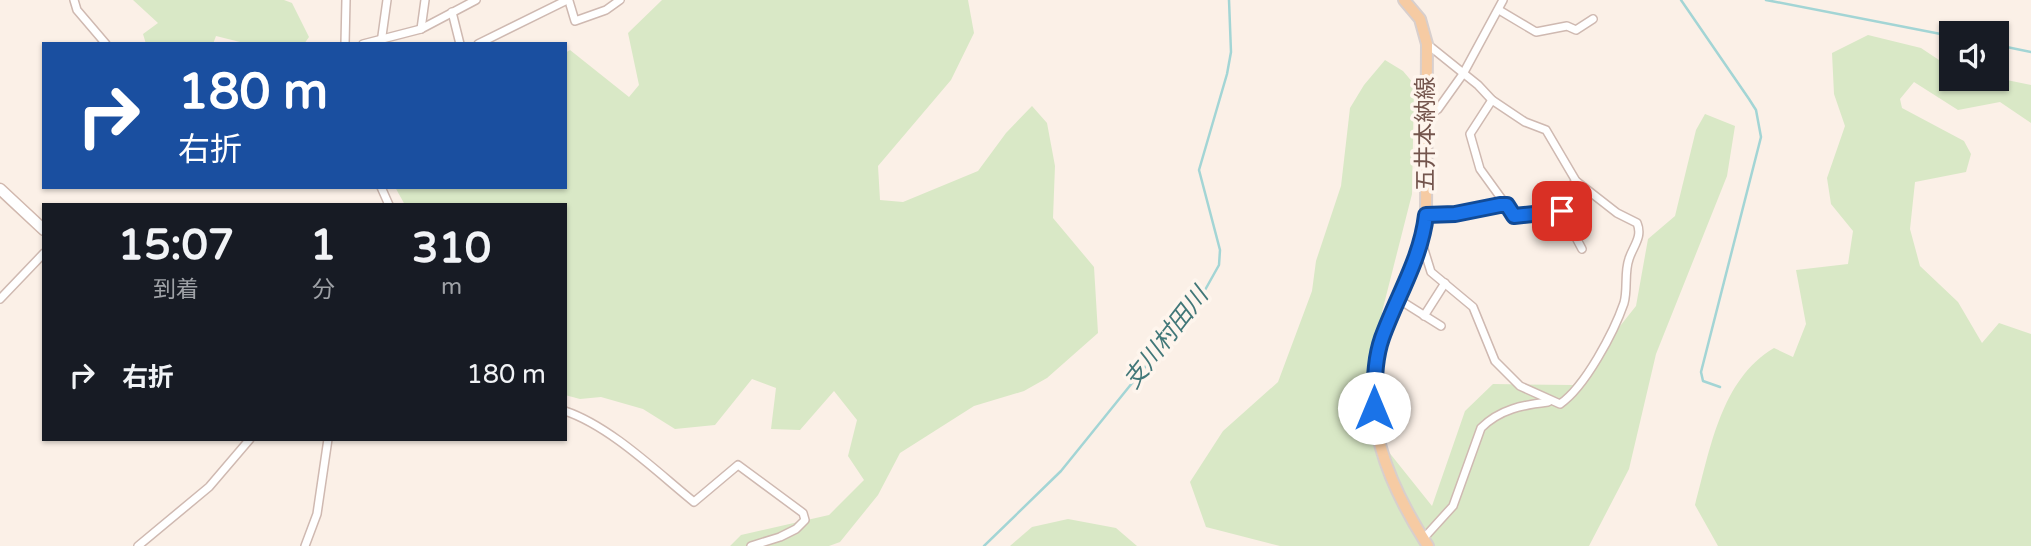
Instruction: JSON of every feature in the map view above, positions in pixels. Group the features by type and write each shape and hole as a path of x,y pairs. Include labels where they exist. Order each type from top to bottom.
{"main road":[{"name":"五井本納線","path":"1404,0 1420,19 1427,44 1426,215 1422,243 1379,351 1374,373 1374,408 1378,442 1387,474 1426,542"}],"street":[{"path":"74,0 77,10 104,42"},
{"path":"345,42 346,0"},
{"path":"387,0 380,42 421,29 476,0"},
{"path":"421,29 425,0"},
{"path":"482,42 565,0 569,1 575,21 620,0"},
{"path":"1426,117 1438,109 1462,74 1503,0"},
{"path":"1499,10 1536,33 1567,26 1576,30 1593,19"},
{"path":"452,12 460,42"},
{"path":"1426,542 1453,506 1481,428 1489,420 1518,405 1549,402 1559,404 1571,395 1604,346 1624,301 1629,259 1640,234 1633,220 1617,213 1576,181 1546,130 1525,122 1492,100 1478,85 1427,44"},
{"path":"1492,100 1470,134 1480,169 1514,216 1562,211"},
{"path":"1576,181 1562,196 1562,211 1582,250"},
{"path":"0,189 42,228"},
{"path":"1426,215 1455,214 1507,205"},
{"path":"1422,243 1431,272 1473,307 1495,361 1520,386 1549,402"},
{"path":"0,299 42,255"},
{"path":"1424,316 1445,283"},
{"path":"1398,299 1441,326"},
{"path":"567,412 633,452 694,502 738,466 803,513 804,520 796,529 751,546"},
{"path":"138,546 208,487 248,441"},
{"path":"305,546 317,514 328,441"}],"green space":[{"path":"133,0 284,0 292,3 309,37 305,42 240,42 216,36 214,42 145,42 143,34 158,23"},
{"path":"662,0 968,0 974,33 951,80 878,166 880,200 903,202 978,171 1006,133 1032,106 1047,123 1055,166 1053,218 1094,267 1098,333 1047,378 1024,391 974,406 900,453 878,495 840,542 829,546 730,546 741,535 829,515 864,480 848,456 857,420 834,391 800,430 771,429 776,388 752,379 715,425 675,429 643,409 601,397 580,399 567,396 567,203 404,203 396,189 567,189 567,52 570,50 629,97 639,85 628,33"},
{"path":"1868,35 1921,48 1939,60 1939,91 2009,91 2009,80 2031,85 2031,123 2000,102 1958,110 1914,82 1900,99 1902,108 1964,141 1971,154 1966,172 1915,182 1910,229 1920,266 1958,302 1982,343 1999,323 2031,334 2031,546 1718,546 1695,505 1720,418 1741,378 1756,361 1774,348 1793,357 1806,324 1796,270 1848,264 1853,231 1831,204 1827,178 1845,126 1834,94 1832,53"},
{"path":"1385,60 1403,71 1414,84 1412,194 1382,312 1376,436 1432,506 1465,411 1493,384 1573,385 1636,306 1648,239 1675,216 1696,130 1705,114 1735,126 1727,176 1656,354 1629,469 1589,546 1280,546 1206,527 1190,482 1223,431 1278,382 1312,291 1316,261 1341,186 1350,108 1364,85"},
{"path":"1068,519 1116,528 1137,546 1010,546 1032,527"}],"waterway":[{"name":"支川村田川","path":"984,546 1061,471 1200,299 1219,265 1220,250 1199,170 1231,52 1229,0"},
{"path":"1681,0 1756,110 1761,137 1701,372 1703,381 1720,387"},
{"path":"1766,0 1939,34"},
{"path":"2009,47 2031,52"}],"route":[{"path":"1374,408 1374,373 1381,340 1422,243 1426,215 1455,214 1500,205 1507,205 1514,216 1562,211"}]}
